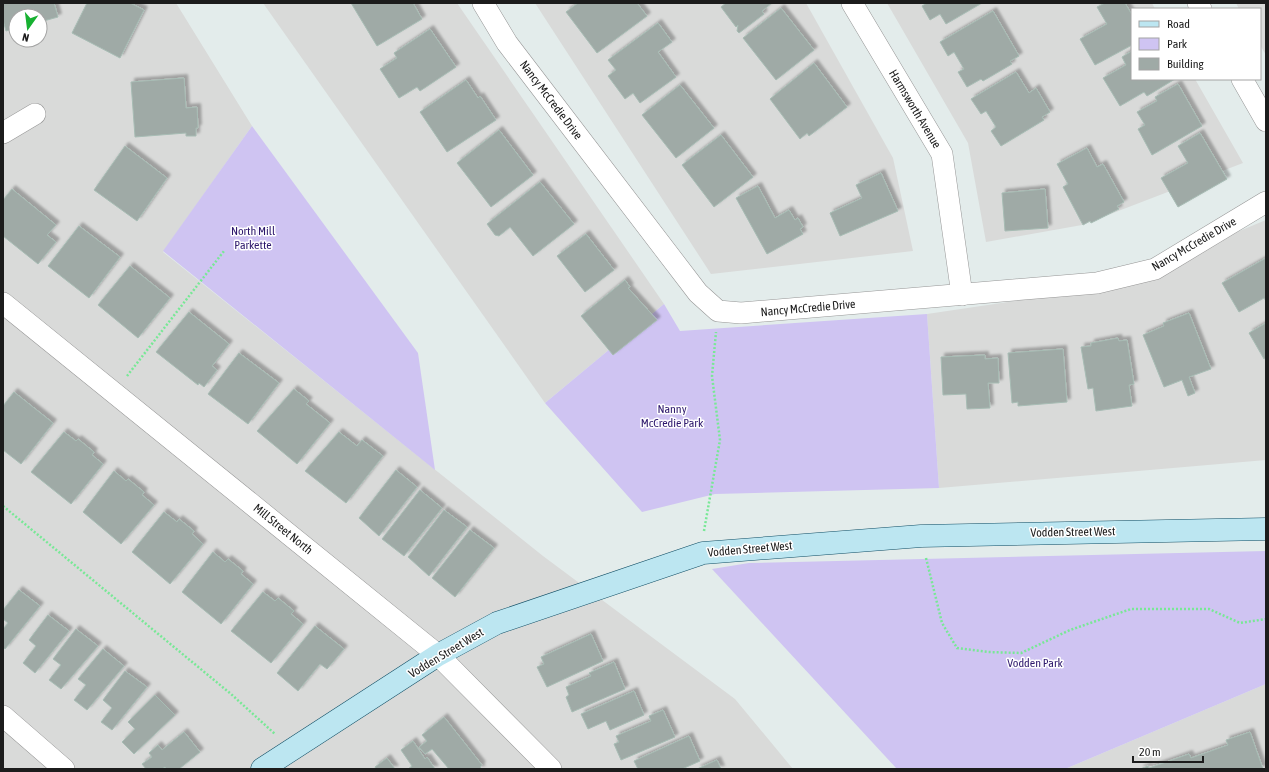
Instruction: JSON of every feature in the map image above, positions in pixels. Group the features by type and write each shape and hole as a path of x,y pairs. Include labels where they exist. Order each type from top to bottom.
{"street":[{"name":"Nancy McCredie Drive","path":"483,3 507,43 698,294 718,311 741,314 1098,283 1155,269 1266,202"},
{"name":"Harmsworth Avenue","path":"852,3 942,154 962,295"},
{"path":"1243,80 1266,121"},
{"path":"3,133 35,114"},
{"name":"Mill Street North","path":"3,303 438,655 551,769"},
{"name":"Vodden Street West","path":"262,769 438,655 497,623 703,553 921,536 1266,529"},
{"path":"3,716 64,769"}],"path":[{"path":"114,392 224,251"},
{"path":"703,553 705,523 720,440 712,376 718,311"},
{"path":"3,506 231,694 291,749"},
{"path":"921,536 942,623 956,648 988,652 1021,653 1070,630 1131,609 1209,609 1240,623 1266,619"}],"shaded area":[{"path":"3,3 176,3 252,126 163,252 543,556 735,699 793,769 3,769"},
{"path":"263,3 457,3 664,304 545,403"},
{"path":"535,3 806,3 893,158 913,251 711,274"},
{"path":"887,3 1152,3 1154,8 1131,8 1131,80 1196,80 1243,163 1082,225 986,242 968,143"},
{"path":"1236,3 1266,3 1266,55 1261,47 1261,8 1238,8"},
{"path":"1266,220 1266,460 939,488 927,314 1102,288"},
{"path":"1266,684 1266,769 1065,769"}],"green space":[{"name":"North Mill Parkette","path":"252,126 418,353 435,470 163,251"},
{"name":"Nanny McCredie Park","path":"664,304 680,331 927,314 939,488 715,494 642,512 545,403"},
{"name":"Vodden Park","path":"1266,551 1266,684 1065,769 897,769 712,569 749,563"}],"building":[{"path":"3,3 54,3 58,17 48,20 48,8 8,8 8,30 6,31 3,20"},
{"path":"87,3 130,3 144,10 120,58 72,33"},
{"path":"351,3 413,3 422,19 377,46"},
{"path":"578,3 637,3 647,16 597,53 566,12"},
{"path":"726,3 772,3 762,11 764,14 739,33 737,31 738,25 736,27 721,7"},
{"path":"927,3 982,3 946,24 940,14 930,20 922,6"},
{"path":"1105,3 1125,3 1131,13 1131,46 1095,65 1080,39 1107,24 1097,7"},
{"path":"781,8 814,50 776,80 743,38"},
{"path":"993,11 1019,56 1010,61 1012,64 983,81 981,79 967,87 958,72 964,69 954,52 948,56 940,42"},
{"path":"658,23 672,42 658,52 676,77 640,103 633,93 625,99 608,76 616,70 608,60"},
{"path":"430,29 456,67 420,91 417,87 399,98 380,69 397,58 394,53"},
{"path":"1131,52 1131,80 1173,80 1147,96 1144,92 1120,106 1103,78 1126,65 1122,57"},
{"path":"814,63 847,107 809,136 807,133 800,139 770,99"},
{"path":"1016,72 1029,93 1036,88 1050,112 1042,117 1044,120 1001,146 991,131 996,127 986,111 981,114 971,99"},
{"path":"184,78 186,108 197,107 198,128 196,128 196,136 186,136 186,133 135,137 131,82"},
{"path":"466,80 478,98 480,96 496,120 447,152 420,112"},
{"path":"1178,84 1202,126 1152,155 1138,129 1145,125 1137,112 1157,101 1155,97"},
{"path":"680,85 714,128 676,158 642,115"},
{"path":"499,130 533,175 491,207 457,163"},
{"path":"1200,133 1227,179 1178,207 1161,178 1188,163 1178,146"},
{"path":"721,135 753,177 714,207 682,165"},
{"path":"125,146 167,178 137,221 94,190"},
{"path":"1087,148 1097,167 1103,164 1124,202 1117,206 1119,209 1091,223 1090,221 1083,225 1063,187 1068,184 1057,164"},
{"path":"881,173 898,211 840,236 830,213 862,198 856,185"},
{"path":"540,182 574,224 533,256 510,227 499,236 495,235 487,224"},
{"path":"758,186 775,218 789,210 795,220 798,218 803,227 800,229 803,234 767,254 736,198"},
{"path":"12,189 56,225 47,235 56,242 38,264 3,236 3,200"},
{"path":"1045,189 1048,228 1005,231 1002,193"},
{"path":"79,226 120,257 89,298 48,266"},
{"path":"586,234 614,270 585,292 557,256"},
{"path":"1266,258 1266,301 1264,298 1239,312 1222,283"},
{"path":"130,266 170,298 138,338 98,305"},
{"path":"625,280 630,287 628,288 657,320 613,355 581,316"},
{"path":"189,312 229,344 212,366 217,370 204,387 199,383 198,385 156,352"},
{"path":"1189,313 1211,369 1189,377 1195,393 1188,396 1182,380 1164,387 1143,335 1164,326 1163,323"},
{"path":"1266,323 1266,358 1264,359 1249,333"},
{"path":"1118,338 1119,341 1127,340 1134,384 1129,385 1132,406 1096,411 1093,388 1088,389 1081,347 1091,346 1091,343"},
{"path":"1063,349 1067,402 1018,406 1018,402 1012,403 1008,353"},
{"path":"239,353 279,383 248,424 208,394"},
{"path":"985,355 985,359 998,358 999,383 988,383 990,408 967,409 966,394 943,395 941,357"},
{"path":"294,389 309,401 306,404 330,423 297,464 257,431"},
{"path":"14,392 53,423 21,464 3,450 3,406"},
{"path":"64,432 76,441 78,439 94,452 92,455 103,464 71,504 31,472"},
{"path":"339,432 357,446 362,440 383,456 346,503 305,471"},
{"path":"396,470 417,487 379,536 359,518"},
{"path":"114,471 126,481 128,479 144,492 142,495 154,505 121,544 83,512"},
{"path":"420,490 442,508 404,556 382,539"},
{"path":"444,510 467,527 429,576 408,557"},
{"path":"164,512 177,522 179,519 194,531 192,534 203,544 170,584 132,552"},
{"path":"470,530 494,548 455,597 432,578"},
{"path":"213,552 225,562 228,559 243,571 241,574 253,584 221,624 182,592"},
{"path":"19,590 40,606 5,649 3,647 3,629 8,623 3,619 3,610"},
{"path":"263,592 275,601 278,598 294,611 291,614 303,624 271,663 231,631"},
{"path":"48,615 69,631 35,673 23,663 36,646 29,640"},
{"path":"315,626 344,649 327,669 320,664 298,691 277,673"},
{"path":"76,629 98,646 61,689 49,680 61,665 53,659"},
{"path":"591,634 603,661 547,687 537,667 544,664 541,657"},
{"path":"103,649 124,666 87,710 74,700 86,685 78,679"},
{"path":"614,662 625,689 572,712 566,697 569,695 566,687 591,676 589,673"},
{"path":"125,671 147,687 112,730 101,722 112,708 103,700"},
{"path":"634,691 644,715 610,730 606,721 588,729 581,714"},
{"path":"155,695 175,715 134,754 122,742 135,729 128,722"},
{"path":"663,710 675,737 621,760 614,744 619,742 616,736 651,721 649,716"},
{"path":"444,717 482,765 480,767 482,769 449,769 432,749 425,754 419,747 427,741 422,735"},
{"path":"184,732 200,752 179,769 167,769 165,767 162,769 146,769 142,764 152,757 149,753 158,745 162,750"},
{"path":"1250,732 1263,769 1140,769 1148,766 1149,768 1189,754 1191,758 1228,745 1226,740"},
{"path":"689,736 700,761 682,769 638,769 634,761"},
{"path":"413,741 425,759 427,757 435,769 408,769 412,766 401,750"},
{"path":"387,758 395,769 376,769 375,767"},
{"path":"717,760 721,769 697,769"}]}
